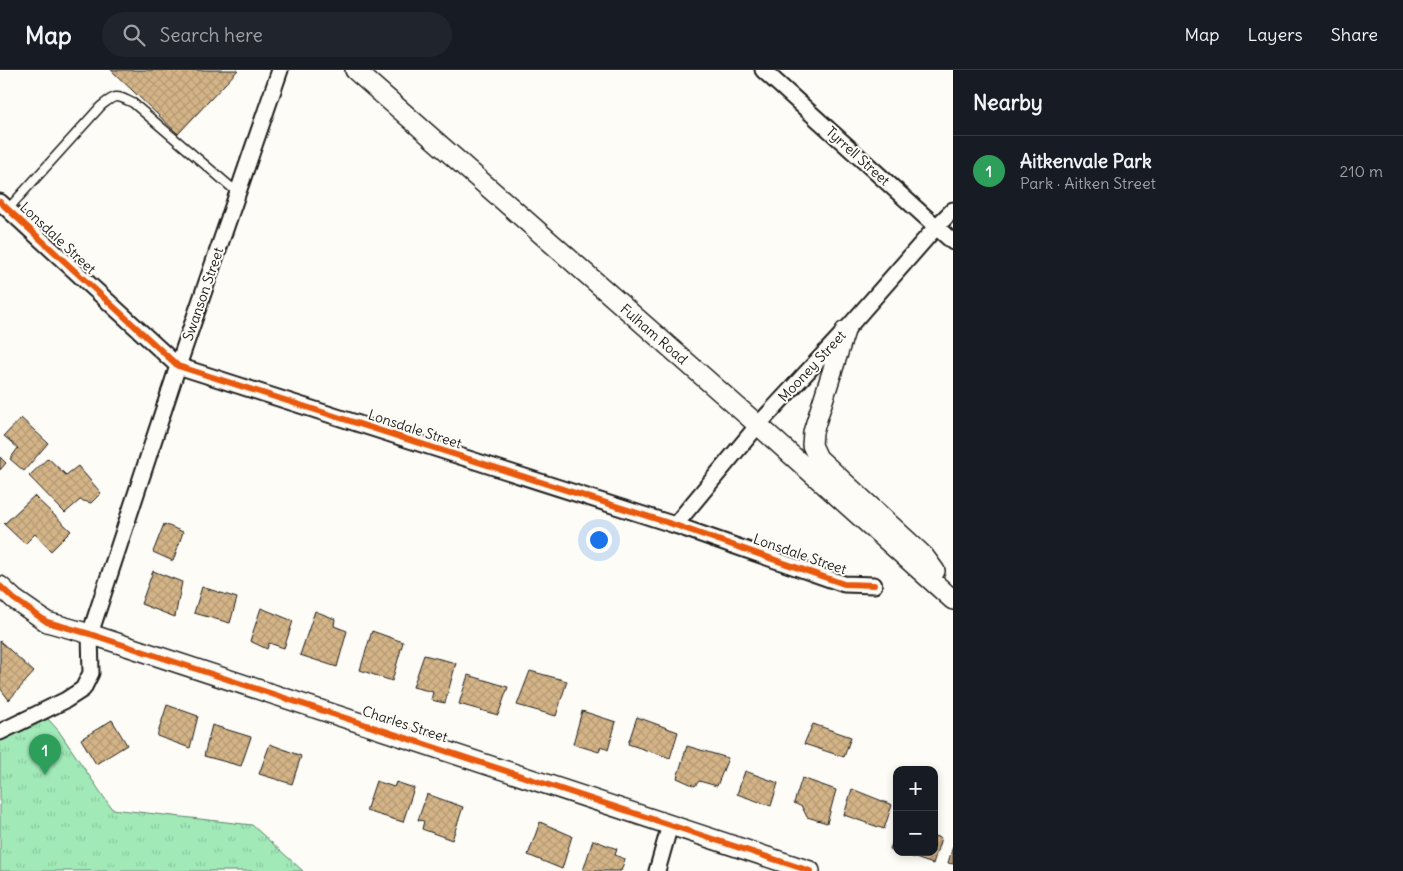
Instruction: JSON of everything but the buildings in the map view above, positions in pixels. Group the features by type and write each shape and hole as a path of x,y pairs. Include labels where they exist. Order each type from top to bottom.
{"street":[{"name":"Swanson Street","path":"0,732 66,700 83,689 91,672 90,634 178,366 280,70"},
{"name":"Fulham Road","path":"355,70 758,425 953,600"},
{"name":"Tyrrell Street","path":"764,70 953,242"},
{"name":"Lonsdale Street","path":"4,206 178,366 675,525 844,584 874,585"},
{"name":"Mooney Street","path":"675,525 758,425 953,210"},
{"path":"845,330 813,432 812,446 818,458 924,556 953,595"},
{"name":"Charles Street","path":"0,586 47,622 90,634 810,871"},
{"path":"657,871 670,824"}],"lane":[{"path":"4,206 111,97 120,97 133,103 238,193"}],"green space":[{"path":"48,719 58,730 112,809 252,825 303,871 0,871 0,741"}],"cycle path":[{"path":"0,202 178,366 675,525 844,584 874,585"},
{"path":"0,586 14,599 47,622 90,634 810,871"}],"place":[{"name":"Aitkenvale Park","path":"45,775"}]}
